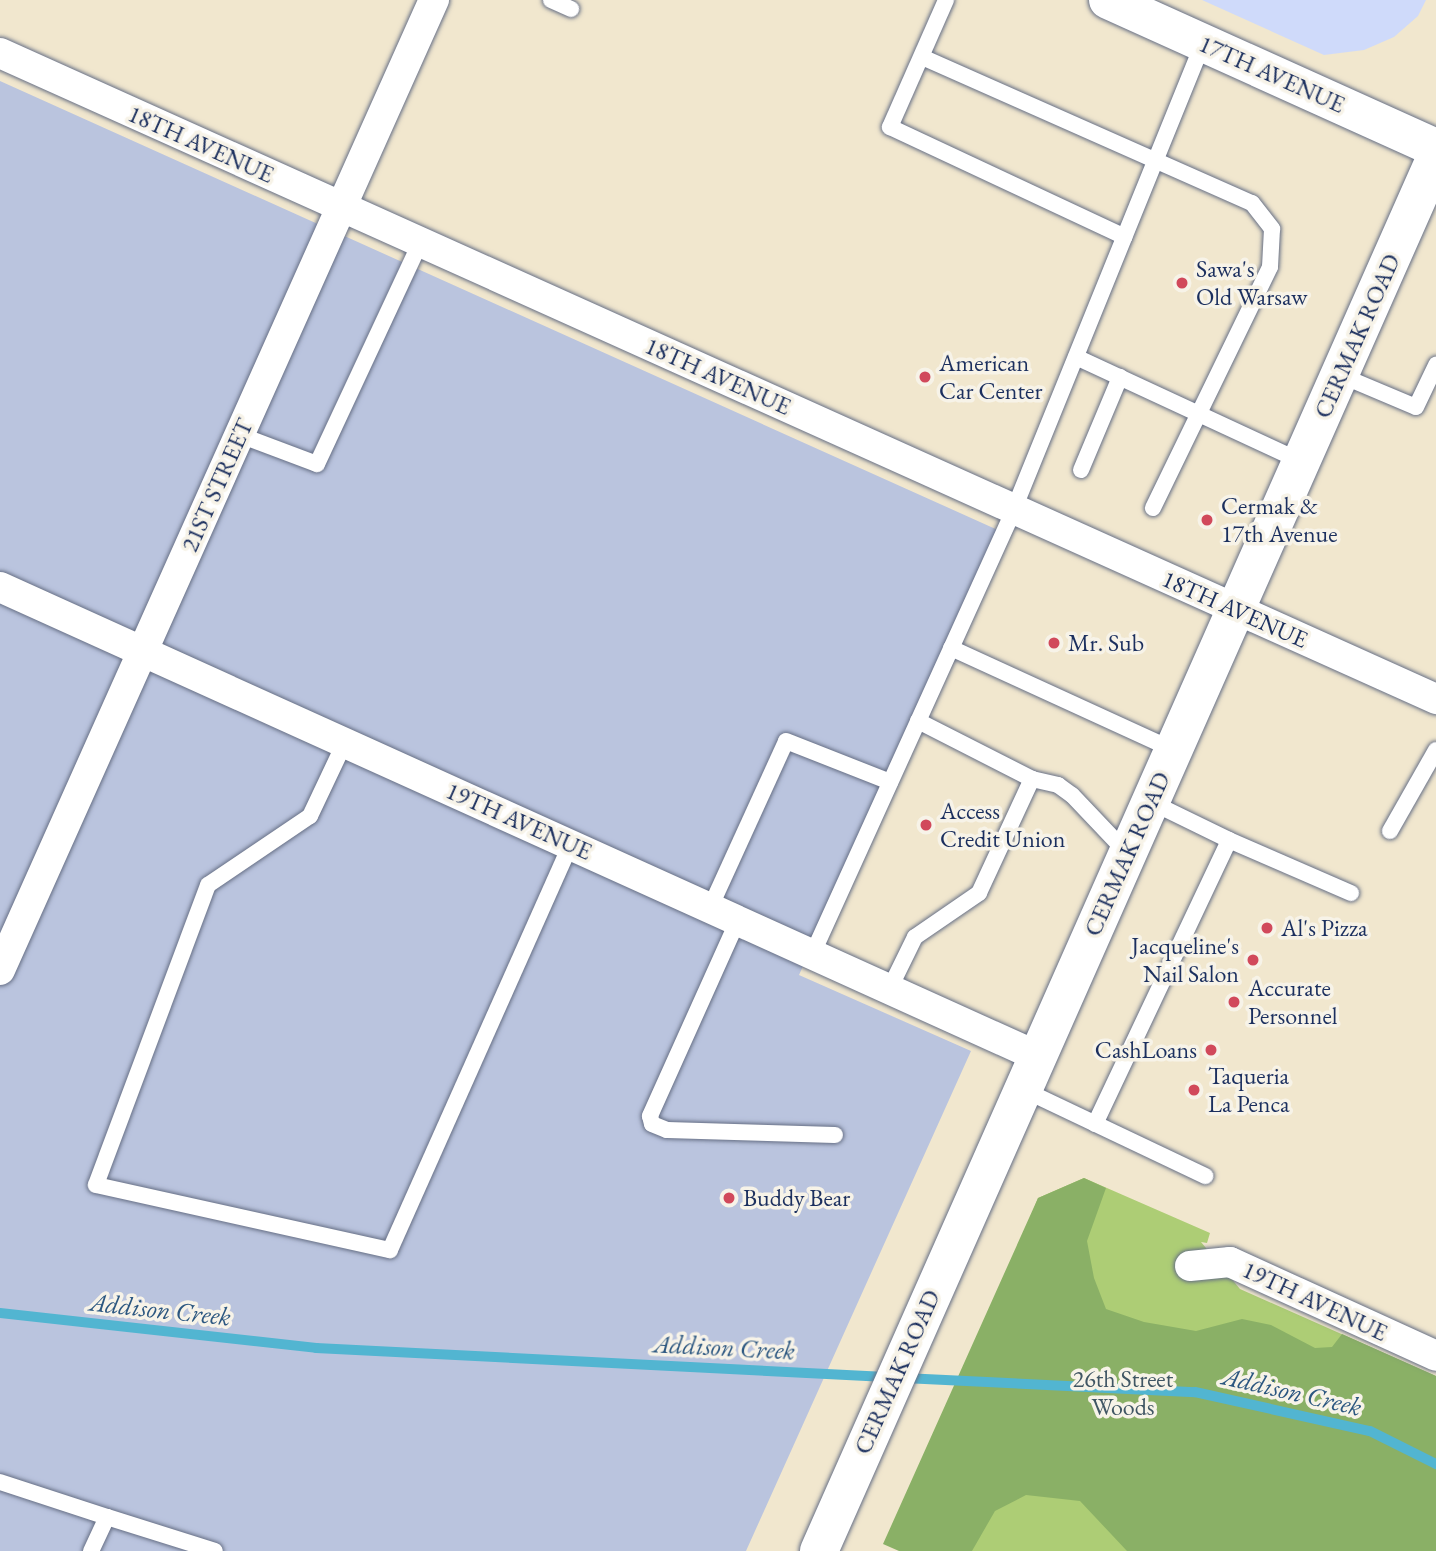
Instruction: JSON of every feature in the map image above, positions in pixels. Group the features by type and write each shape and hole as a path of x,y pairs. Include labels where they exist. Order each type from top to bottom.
{"main road":[{"name":"17TH AVENUE","path":"1108,0 1436,148"},
{"name":"CERMAK ROAD","path":"819,1551 1436,157"}],"street":[{"name":"21ST STREET","path":"0,970 434,0"},
{"name":"18TH AVENUE","path":"0,53 1436,699"},
{"name":"19TH AVENUE","path":"0,587 890,990 1029,1073"},
{"name":"19TH AVENUE","path":"1190,1266 1230,1262 1436,1356"}],"lane":[{"path":"551,0 571,9"},
{"path":"946,0 890,127 1125,237"},
{"path":"812,955 1014,509 1203,43"},
{"path":"922,57 1252,203 1272,229 1270,267 1153,508"},
{"path":"240,435 317,464 421,243"},
{"path":"1076,357 1302,462"},
{"path":"1340,375 1416,407 1436,365"},
{"path":"1081,470 1120,377"},
{"path":"951,648 1174,750"},
{"path":"918,721 1032,779 1058,785 1072,795 1128,853"},
{"path":"710,908 786,741 890,782"},
{"path":"345,742 310,816 208,885 96,1185 390,1250 570,844"},
{"path":"1390,831 1436,750"},
{"path":"890,990 915,937 979,893 1032,779"},
{"path":"1150,802 1351,893"},
{"path":"1094,1124 1229,840"},
{"path":"738,920 650,1116 652,1124 667,1130 835,1135"},
{"path":"1029,1073 1094,1124 1205,1176"},
{"path":"0,1482 215,1551"},
{"path":"91,1551 107,1517"}],"shaded area":[{"path":"1202,0 1426,0 1418,16 1394,37 1364,50 1324,55"},
{"path":"0,81 1000,531 799,975 971,1051 746,1551 0,1551"}],"green space":[{"name":"26th Street Woods","path":"1084,1178 1210,1233 1207,1243 1201,1242 1240,1289 1436,1376 1436,1551 899,1551 1038,1198"},
{"name":"26th Street Woods","path":"1084,1178 1106,1188 1087,1241 1094,1278 1106,1309 1144,1322 1196,1331 1242,1319 1271,1325 1315,1348 1332,1347 1342,1334 1436,1376 1436,1551 1127,1551 1080,1501 1026,1495 995,1511 972,1551 899,1551 883,1544 1038,1198"}],"waterway":[{"name":"Addison Creek","path":"0,1313 316,1348 886,1377"},
{"name":"Addison Creek","path":"904,1378 1195,1392 1370,1431 1436,1464"}],"place":[{"name":"Sawa's Old Warsaw","path":"1182,283"},
{"name":"American Car Center","path":"925,377"},
{"name":"Cermak & 17th Avenue","path":"1207,520"},
{"name":"Mr. Sub","path":"1054,643"},
{"name":"Access Credit Union","path":"926,825"},
{"name":"Al's Pizza","path":"1267,928"},
{"name":"Jacqueline's Nail Salon","path":"1253,960"},
{"name":"Accurate Personnel","path":"1234,1002"},
{"name":"CashLoans","path":"1211,1050"},
{"name":"Taqueria La Penca","path":"1194,1090"},
{"name":"Buddy Bear","path":"729,1198"}]}
